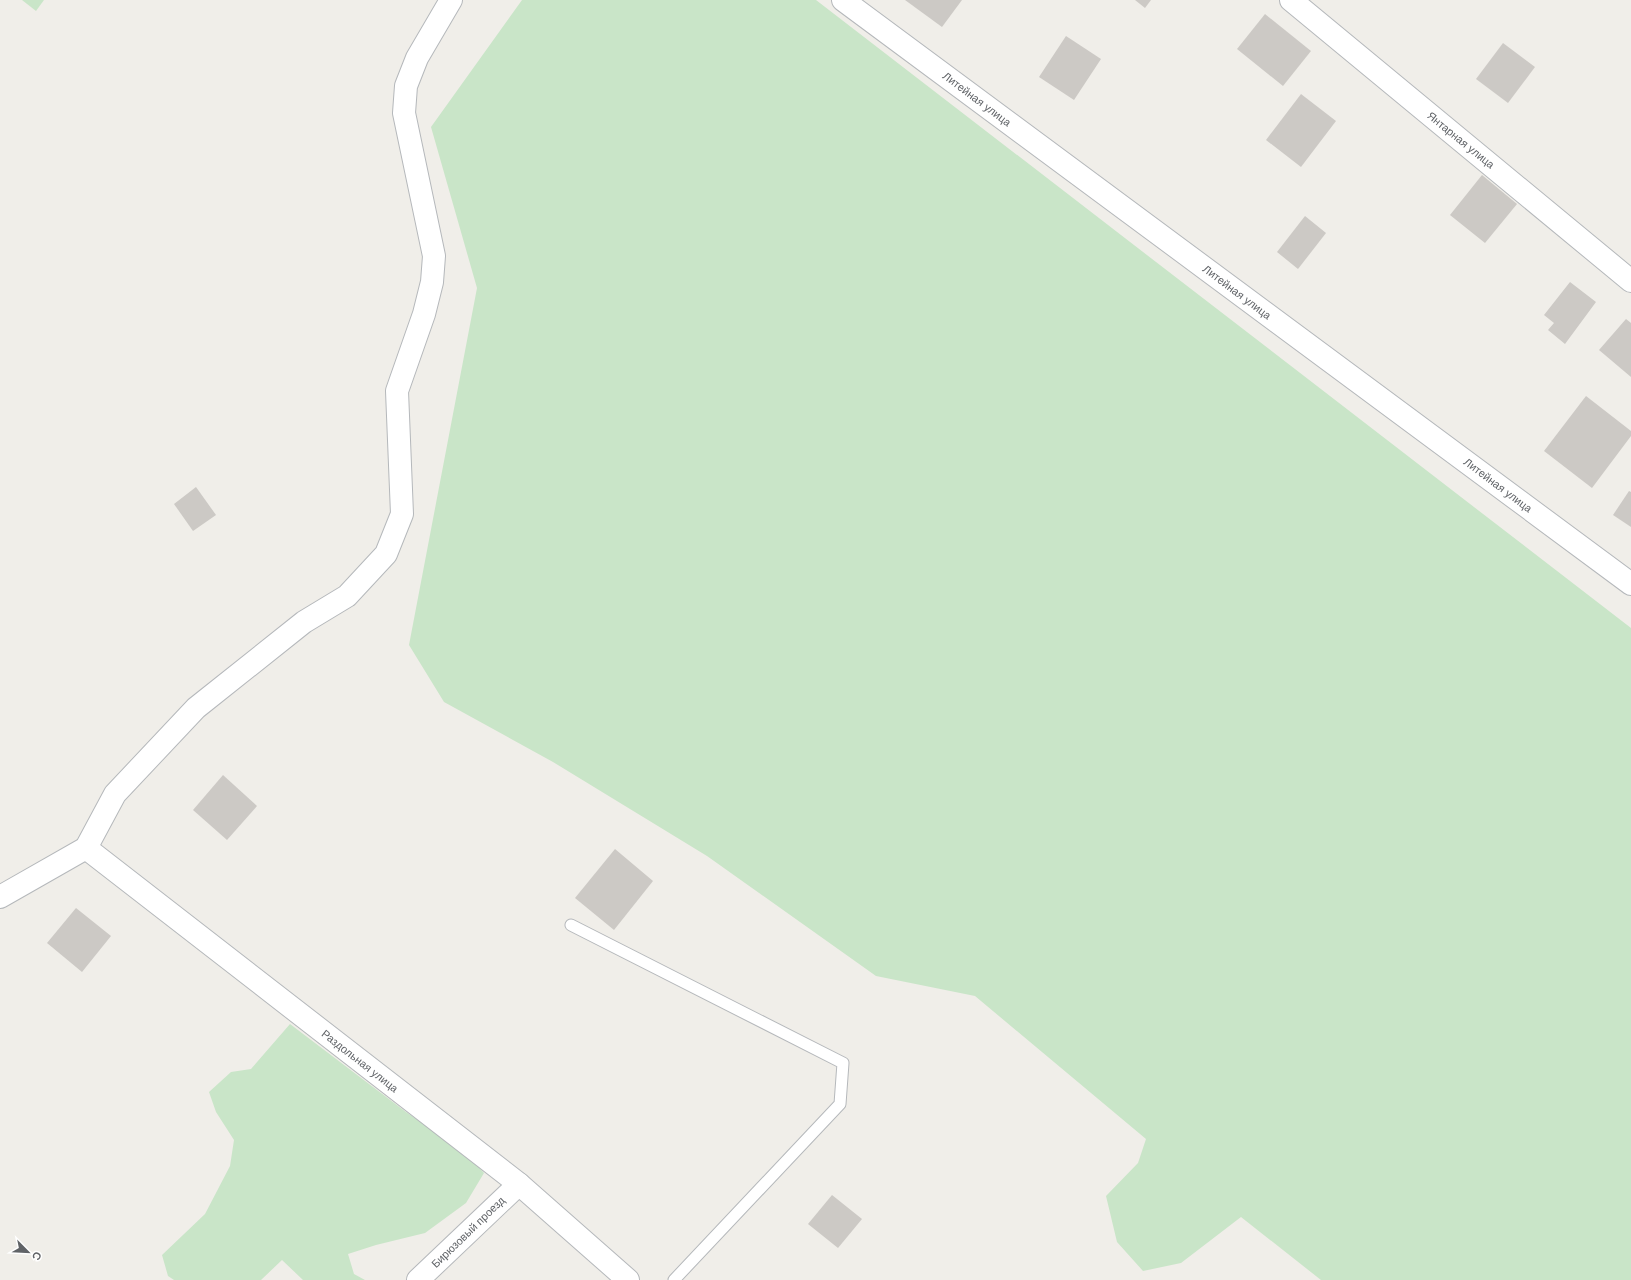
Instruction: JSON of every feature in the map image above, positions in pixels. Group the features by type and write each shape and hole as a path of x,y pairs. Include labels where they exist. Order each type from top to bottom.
{"street":[{"path":"0,897 86,848 115,794 196,708 304,622 347,596 386,554 402,514 397,391 424,314 432,282 434,256 404,113 406,86 417,58 452,0"},
{"name":"Литейная улица","path":"843,0 1631,584"},
{"name":"Янтарная улица","path":"1290,0 1631,281"},
{"name":"Раздольная улица","path":"86,848 519,1184 628,1280"},
{"name":"Бирюзовый проезд","path":"418,1280 519,1184"}],"lane":[{"path":"571,926 843,1063 840,1104 674,1280"}],"green space":[{"path":"22,0 44,0 36,11"},
{"path":"522,0 816,0 1631,628 1631,1280 1321,1280 1241,1217 1181,1263 1143,1271 1117,1242 1106,1196 1138,1163 1146,1139 975,996 876,976 707,856 553,762 444,702 409,645 477,288 431,127"},
{"path":"290,1024 406,1112 465,1152 484,1173 466,1203 425,1233 376,1245 348,1254 354,1274 365,1280 303,1280 282,1260 261,1280 174,1280 168,1276 162,1255 205,1214 230,1166 234,1140 216,1112 209,1092 231,1072 251,1069"}],"building":[{"path":"905,0 962,0 942,27"},
{"path":"1135,0 1151,0 1145,8"},
{"path":"1265,14 1311,51 1283,86 1237,49"},
{"path":"1066,36 1101,59 1074,100 1039,77"},
{"path":"1503,43 1535,67 1508,103 1476,79"},
{"path":"1301,94 1336,121 1301,167 1266,140"},
{"path":"1482,175 1517,204 1485,243 1450,215"},
{"path":"1305,216 1326,233 1298,269 1277,252"},
{"path":"1570,282 1596,302 1565,344 1548,330 1554,323 1544,315"},
{"path":"1626,319 1631,323 1631,377 1599,350"},
{"path":"1586,396 1631,431 1631,436 1592,488 1544,451"},
{"path":"196,487 216,515 193,531 174,504"},
{"path":"1629,491 1631,492 1631,527 1613,515"},
{"path":"223,775 257,806 227,840 193,810"},
{"path":"615,849 653,881 614,930 575,898"},
{"path":"76,908 111,936 82,972 47,943"},
{"path":"832,1195 862,1219 838,1248 808,1224"}]}
